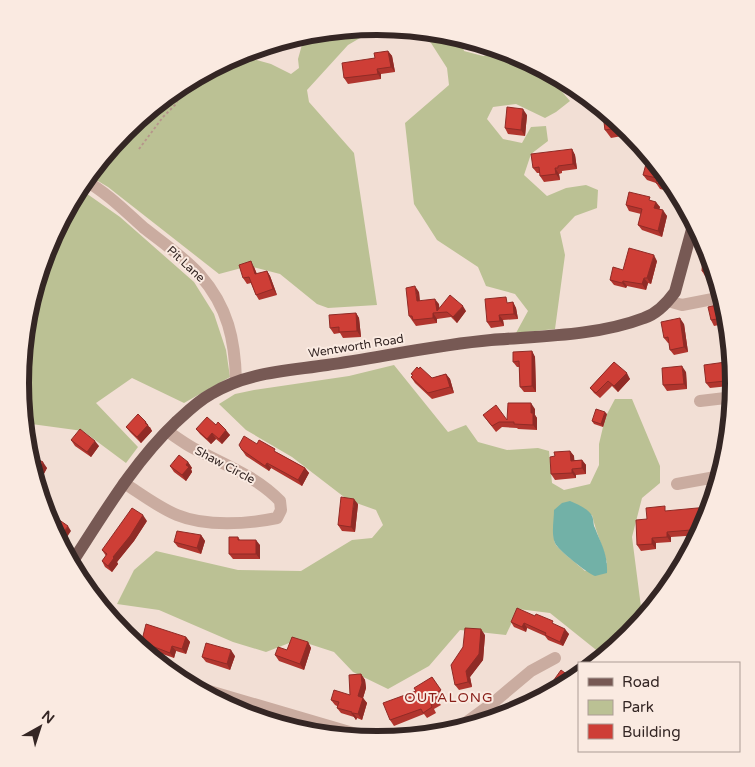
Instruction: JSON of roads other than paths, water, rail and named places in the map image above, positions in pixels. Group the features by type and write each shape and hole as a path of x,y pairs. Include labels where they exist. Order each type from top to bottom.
{"main road":[{"path":"668,301 675,292 691,232"},
{"name":"Wentworth Road","path":"75,557 141,459 167,431 201,400 236,382 278,371 326,366 440,346 547,336 604,328 645,318 656,312 668,301"}],"street":[{"name":"Pit Lane","path":"91,185 199,274 214,293 226,317 234,342 236,382"},
{"path":"668,301 682,305 715,298"},
{"path":"700,401 726,398"},
{"name":"Shaw Circle","path":"124,483 167,510 191,519 236,523 277,518 281,510 280,501 262,485 192,447 167,431"},
{"path":"677,484 713,477"},
{"path":"470,719 531,670 555,658"},
{"path":"214,692 346,731"}],"water":[{"path":"570,501 586,509 592,516 594,527 605,555 607,573 595,576 591,574 567,556 555,543 553,531 554,510 562,503"}],"district":[{"name":"OUTALONG","path":"449,697"}]}
